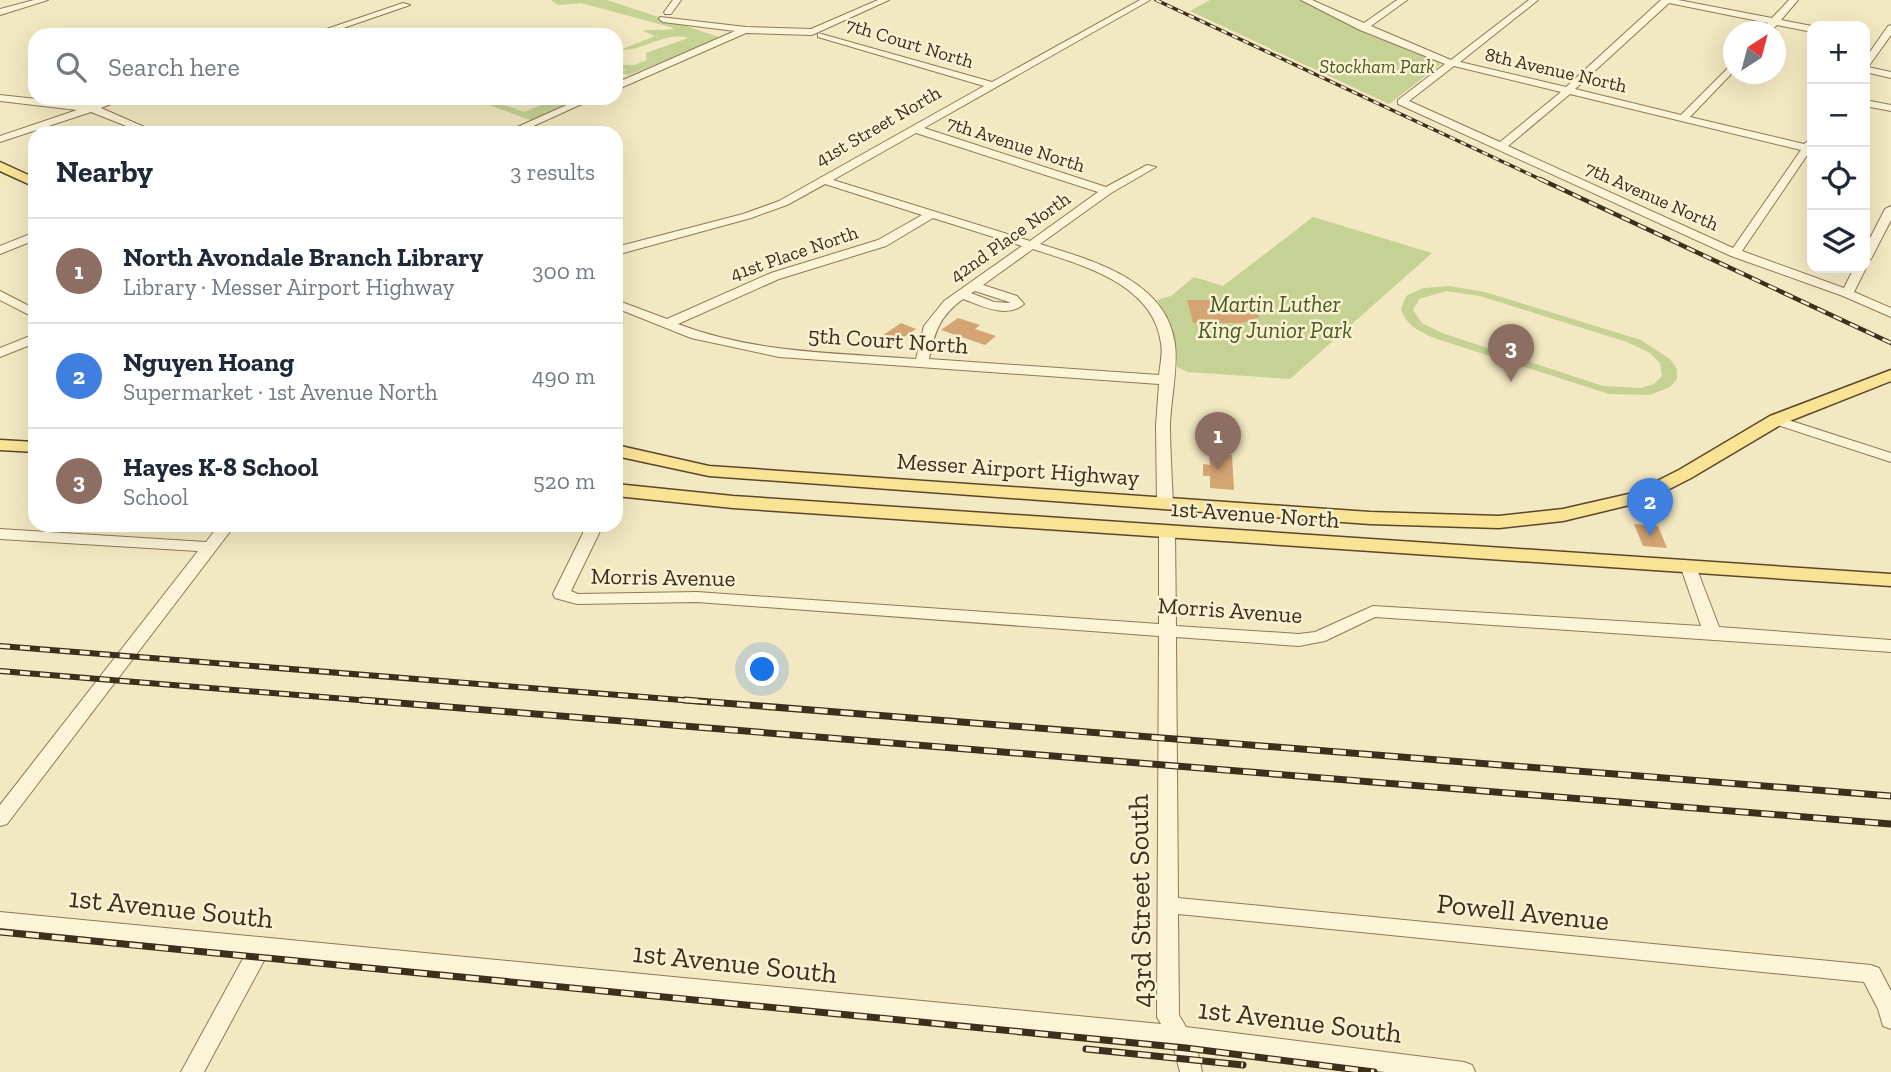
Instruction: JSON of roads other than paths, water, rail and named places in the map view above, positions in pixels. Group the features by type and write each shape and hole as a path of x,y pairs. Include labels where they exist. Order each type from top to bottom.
{"main road":[{"path":"0,166 28,180"},
{"name":"Messer Airport Highway","path":"623,452 709,471 1165,505 1442,522 1499,522 1563,515 1639,497 1685,474 1776,419 1891,375"},
{"path":"0,445 28,447"},
{"name":"1st Avenue North","path":"623,491 733,502 1891,580"}],"street":[{"path":"0,12 44,0"},
{"path":"677,0 665,15 746,30 816,34 885,0"},
{"name":"41st Street North","path":"623,249 747,216 783,203 1146,0"},
{"name":"8th Avenue North","path":"1305,0 1451,64 1683,118 1807,143"},
{"path":"1363,27 1404,0"},
{"path":"1451,64 1534,0"},
{"path":"1501,147 1666,0 1769,21"},
{"path":"1775,21 1794,0"},
{"path":"335,28 406,5"},
{"path":"1786,24 1807,28"},
{"path":"1870,62 1886,44 1891,28"},
{"path":"623,84 746,30"},
{"name":"7th Court North","path":"816,34 990,85"},
{"name":"7th Avenue North","path":"1451,64 1402,102 1735,253 1847,293 1891,313"},
{"path":"1870,69 1891,75"},
{"path":"1683,118 1723,76"},
{"path":"0,98 28,101"},
{"path":"1870,104 1891,108"},
{"path":"64,105 91,108 136,126"},
{"path":"38,126 100,105"},
{"path":"525,126 574,105"},
{"path":"0,139 28,129"},
{"name":"7th Avenue North","path":"915,130 1107,191"},
{"path":"1735,253 1808,147"},
{"name":"42nd Place North","path":"922,363 930,326 943,310 1107,191 1151,167"},
{"path":"826,181 1033,245 1110,272 1133,286 1157,311 1168,343 1165,380 1165,505"},
{"path":"1870,249 1891,209"},
{"name":"41st Place North","path":"667,324 775,276 882,243 932,214"},
{"path":"0,250 28,239"},
{"path":"1847,293 1857,273"},
{"path":"962,294 1002,308 1010,309 1018,304 1013,299 973,286"},
{"path":"0,295 28,310"},
{"name":"5th Court North","path":"623,307 727,344 779,353 1165,380"},
{"path":"0,353 28,341"},
{"path":"1776,419 1891,458"},
{"path":"0,819 221,532"},
{"name":"Morris Avenue","path":"592,532 561,594 577,599 697,597 1299,640 1319,637 1373,611 1891,646"},
{"name":"43rd Street South","path":"1167,532 1168,1017 1181,1037 1190,1060 1191,1072"},
{"path":"0,534 209,547"},
{"path":"1689,568 1712,632"},
{"name":"Powell Avenue","path":"1169,905 1871,974 1889,1008 1891,1019"},
{"name":"1st Avenue South","path":"0,920 1181,1037 1464,1072"},
{"path":"192,1072 260,947"}],"railway":[{"path":"1156,0 1544,181"},
{"path":"1540,179 1891,343"},
{"path":"0,646 707,702"},
{"path":"0,671 384,702"},
{"path":"362,700 1891,824"},
{"path":"685,700 1891,796"},
{"path":"0,932 1186,1048 1374,1072"},
{"path":"1086,1049 1243,1065"}],"place":[{"name":"Hayes K-8 School","path":"1511,382"},
{"name":"North Avondale Branch Library","path":"1218,470"},
{"name":"Nguyen Hoang","path":"1650,536"}],"park label":[{"name":"Stockham Park","path":"1377,66"},
{"name":"Martin Luther King Junior Park","path":"1275,317"}]}
